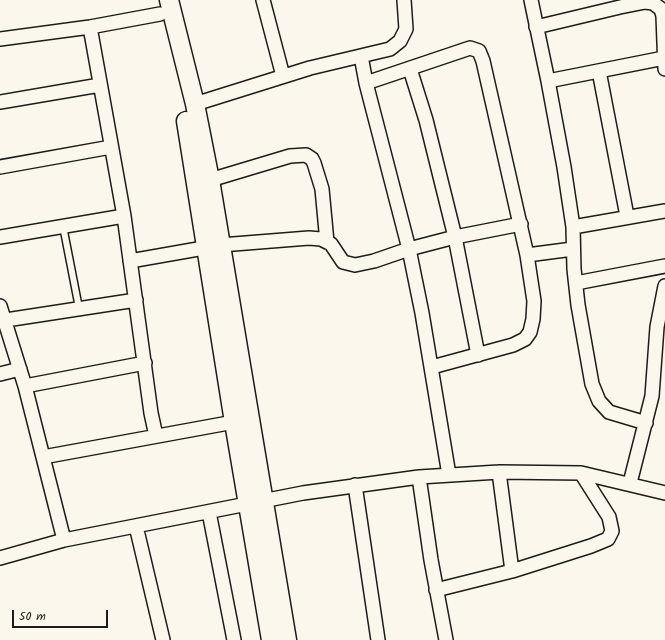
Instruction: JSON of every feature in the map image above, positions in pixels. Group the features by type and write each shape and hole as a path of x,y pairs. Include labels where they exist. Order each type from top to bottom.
{"main road":[{"path":"161,5 195,104 210,180 214,246 234,422 255,503 287,640"},
{"path":"161,5 214,246 255,503 271,640"}],"street":[{"path":"264,0 283,76"},
{"path":"195,104 310,68 390,49 395,46 404,36 407,18 404,0"},
{"path":"531,0 548,81 573,227 576,283 587,358 596,396 609,412 646,423"},
{"path":"536,27 620,7 645,2 653,3 661,9 663,16 665,69"},
{"path":"0,39 90,27 161,5"},
{"path":"90,27 124,216 156,436"},
{"path":"366,83 467,48 475,48 479,51 483,61 527,255 534,301 533,319 530,332 525,339 513,345 432,367"},
{"path":"361,56 366,83 409,249 432,367 449,475"},
{"path":"548,81 664,58"},
{"path":"410,69 426,120 455,237 478,355"},
{"path":"599,71 627,216"},
{"path":"0,102 100,85"},
{"path":"0,167 111,148"},
{"path":"210,180 290,156 306,155 312,159 322,189 327,242"},
{"path":"573,227 627,216 665,211"},
{"path":"0,237 124,216"},
{"path":"130,262 214,246 304,238 327,242 333,245 343,262 350,265 374,262 409,249 455,237 520,224"},
{"path":"527,255 573,249"},
{"path":"576,283 665,266"},
{"path":"630,483 652,396 657,327 664,291"},
{"path":"6,320 136,300"},
{"path":"0,306 6,320 25,386 64,540"},
{"path":"25,386 145,364"},
{"path":"0,374 20,369"},
{"path":"43,457 234,422"},
{"path":"499,472 512,571"},
{"path":"0,558 64,540 136,526 355,485 419,477 499,472 581,473 630,483 665,493"},
{"path":"436,590 512,571 603,542 610,536 612,529 609,517 596,494 581,473"},
{"path":"419,477 436,590 446,640"},
{"path":"355,485 378,640"},
{"path":"209,512 234,640"},
{"path":"136,526 163,640"}],"lane":[{"path":"63,226 79,308"}]}
